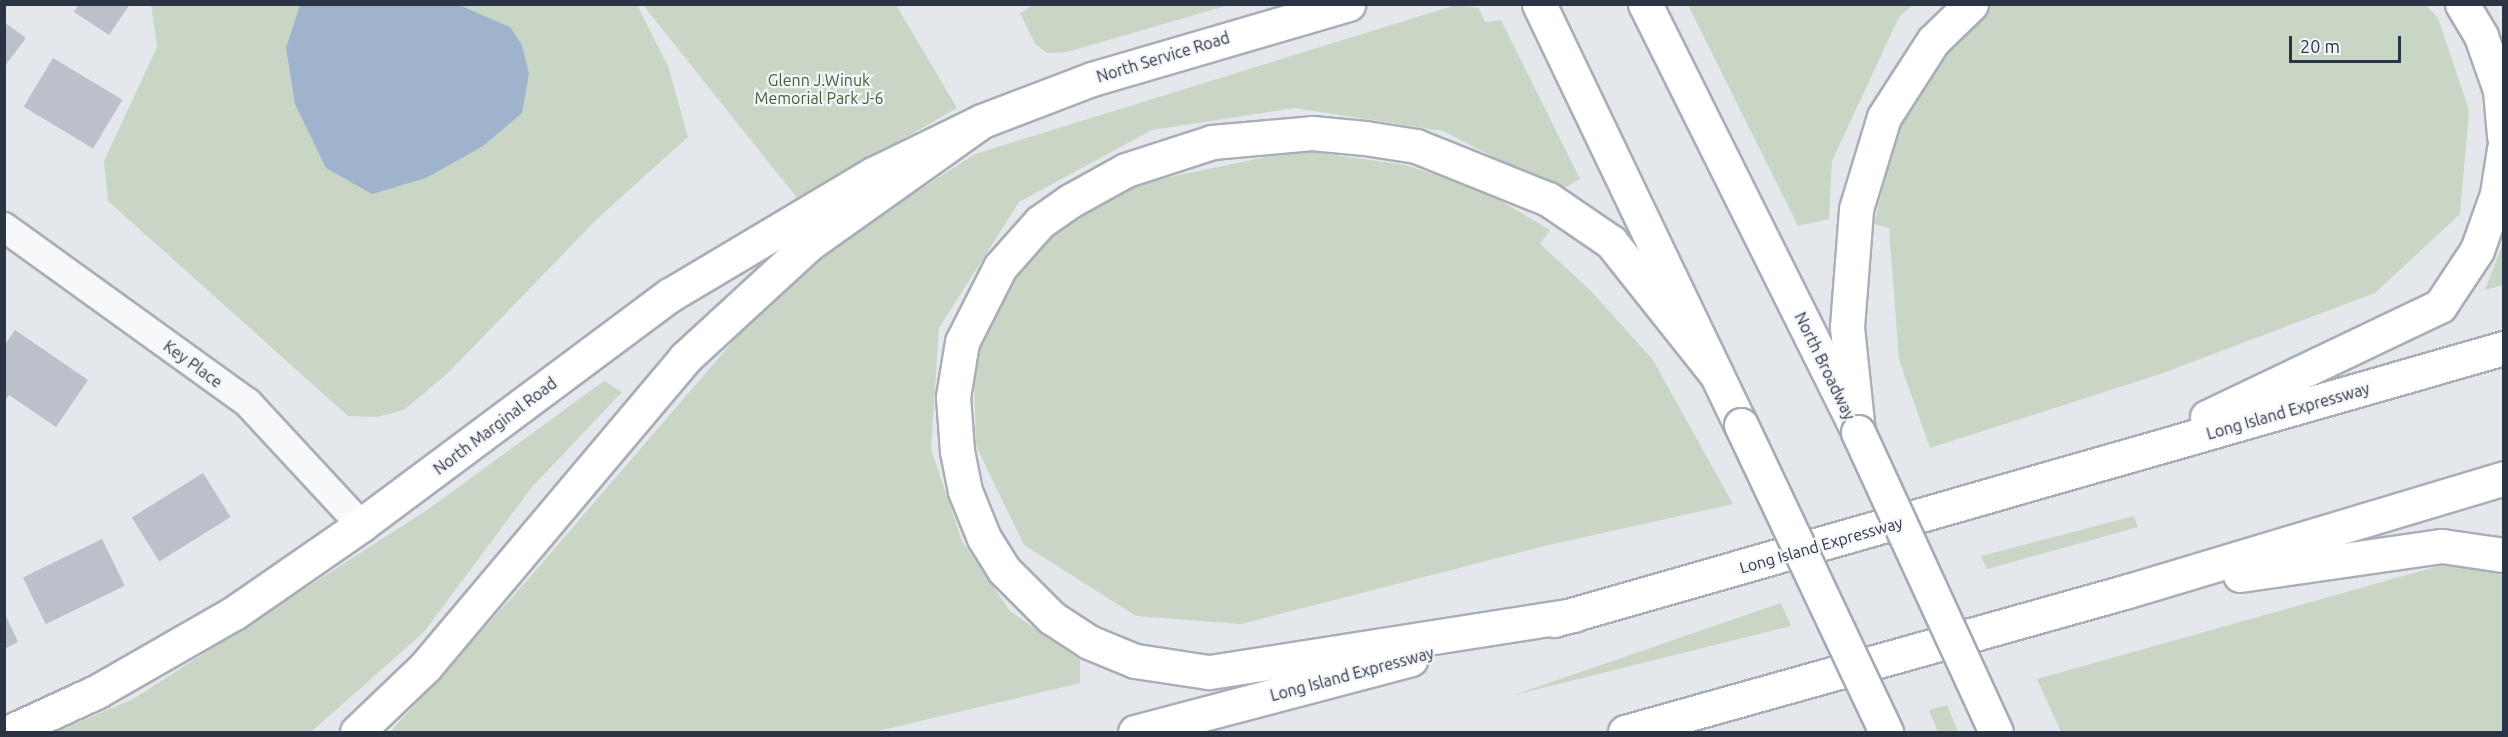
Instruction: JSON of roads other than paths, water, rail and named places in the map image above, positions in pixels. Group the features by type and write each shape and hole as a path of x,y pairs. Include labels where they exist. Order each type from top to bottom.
{"main road":[{"name":"North Service Road","path":"982,121 1092,79 1348,4"},
{"path":"1539,4 1886,732"},
{"name":"North Broadway","path":"1645,4 1858,432 1997,732"},
{"path":"1858,432 1847,327 1856,209 1884,117 1933,41 1971,4"},
{"path":"2462,4 2481,36 2500,90 2504,136"},
{"name":"North Marginal Road","path":"9,732 96,692 234,613 361,525 670,295 873,174 982,121"},
{"path":"357,732 425,667 686,358 809,244 982,121"},
{"path":"1574,615 1208,672 1135,661 1089,642 1052,618 1004,570 984,538 965,491 957,452 953,397 962,342 1000,267 1040,222 1070,201 1126,170 1212,142 1312,133 1365,138 1416,146 1548,199 1611,242 1716,374"},
{"path":"2103,465 2440,306 2477,250 2497,194 2504,149"},
{"name":"Long Island Expressway","path":"1136,732 1574,615 2103,465 2504,348"},
{"path":"1625,732 2128,591 2504,478"},
{"path":"2128,591 2442,546 2504,555"}],"street":[{"name":"Key Place","path":"4,227 248,403 361,525"}],"water":[{"path":"300,5 459,5 510,27 522,45 529,74 522,113 483,146 426,178 372,194 326,168 295,104 286,48"}],"park label":[{"name":"Glenn J.Winuk Memorial Park J-6","path":"819,89"}]}
